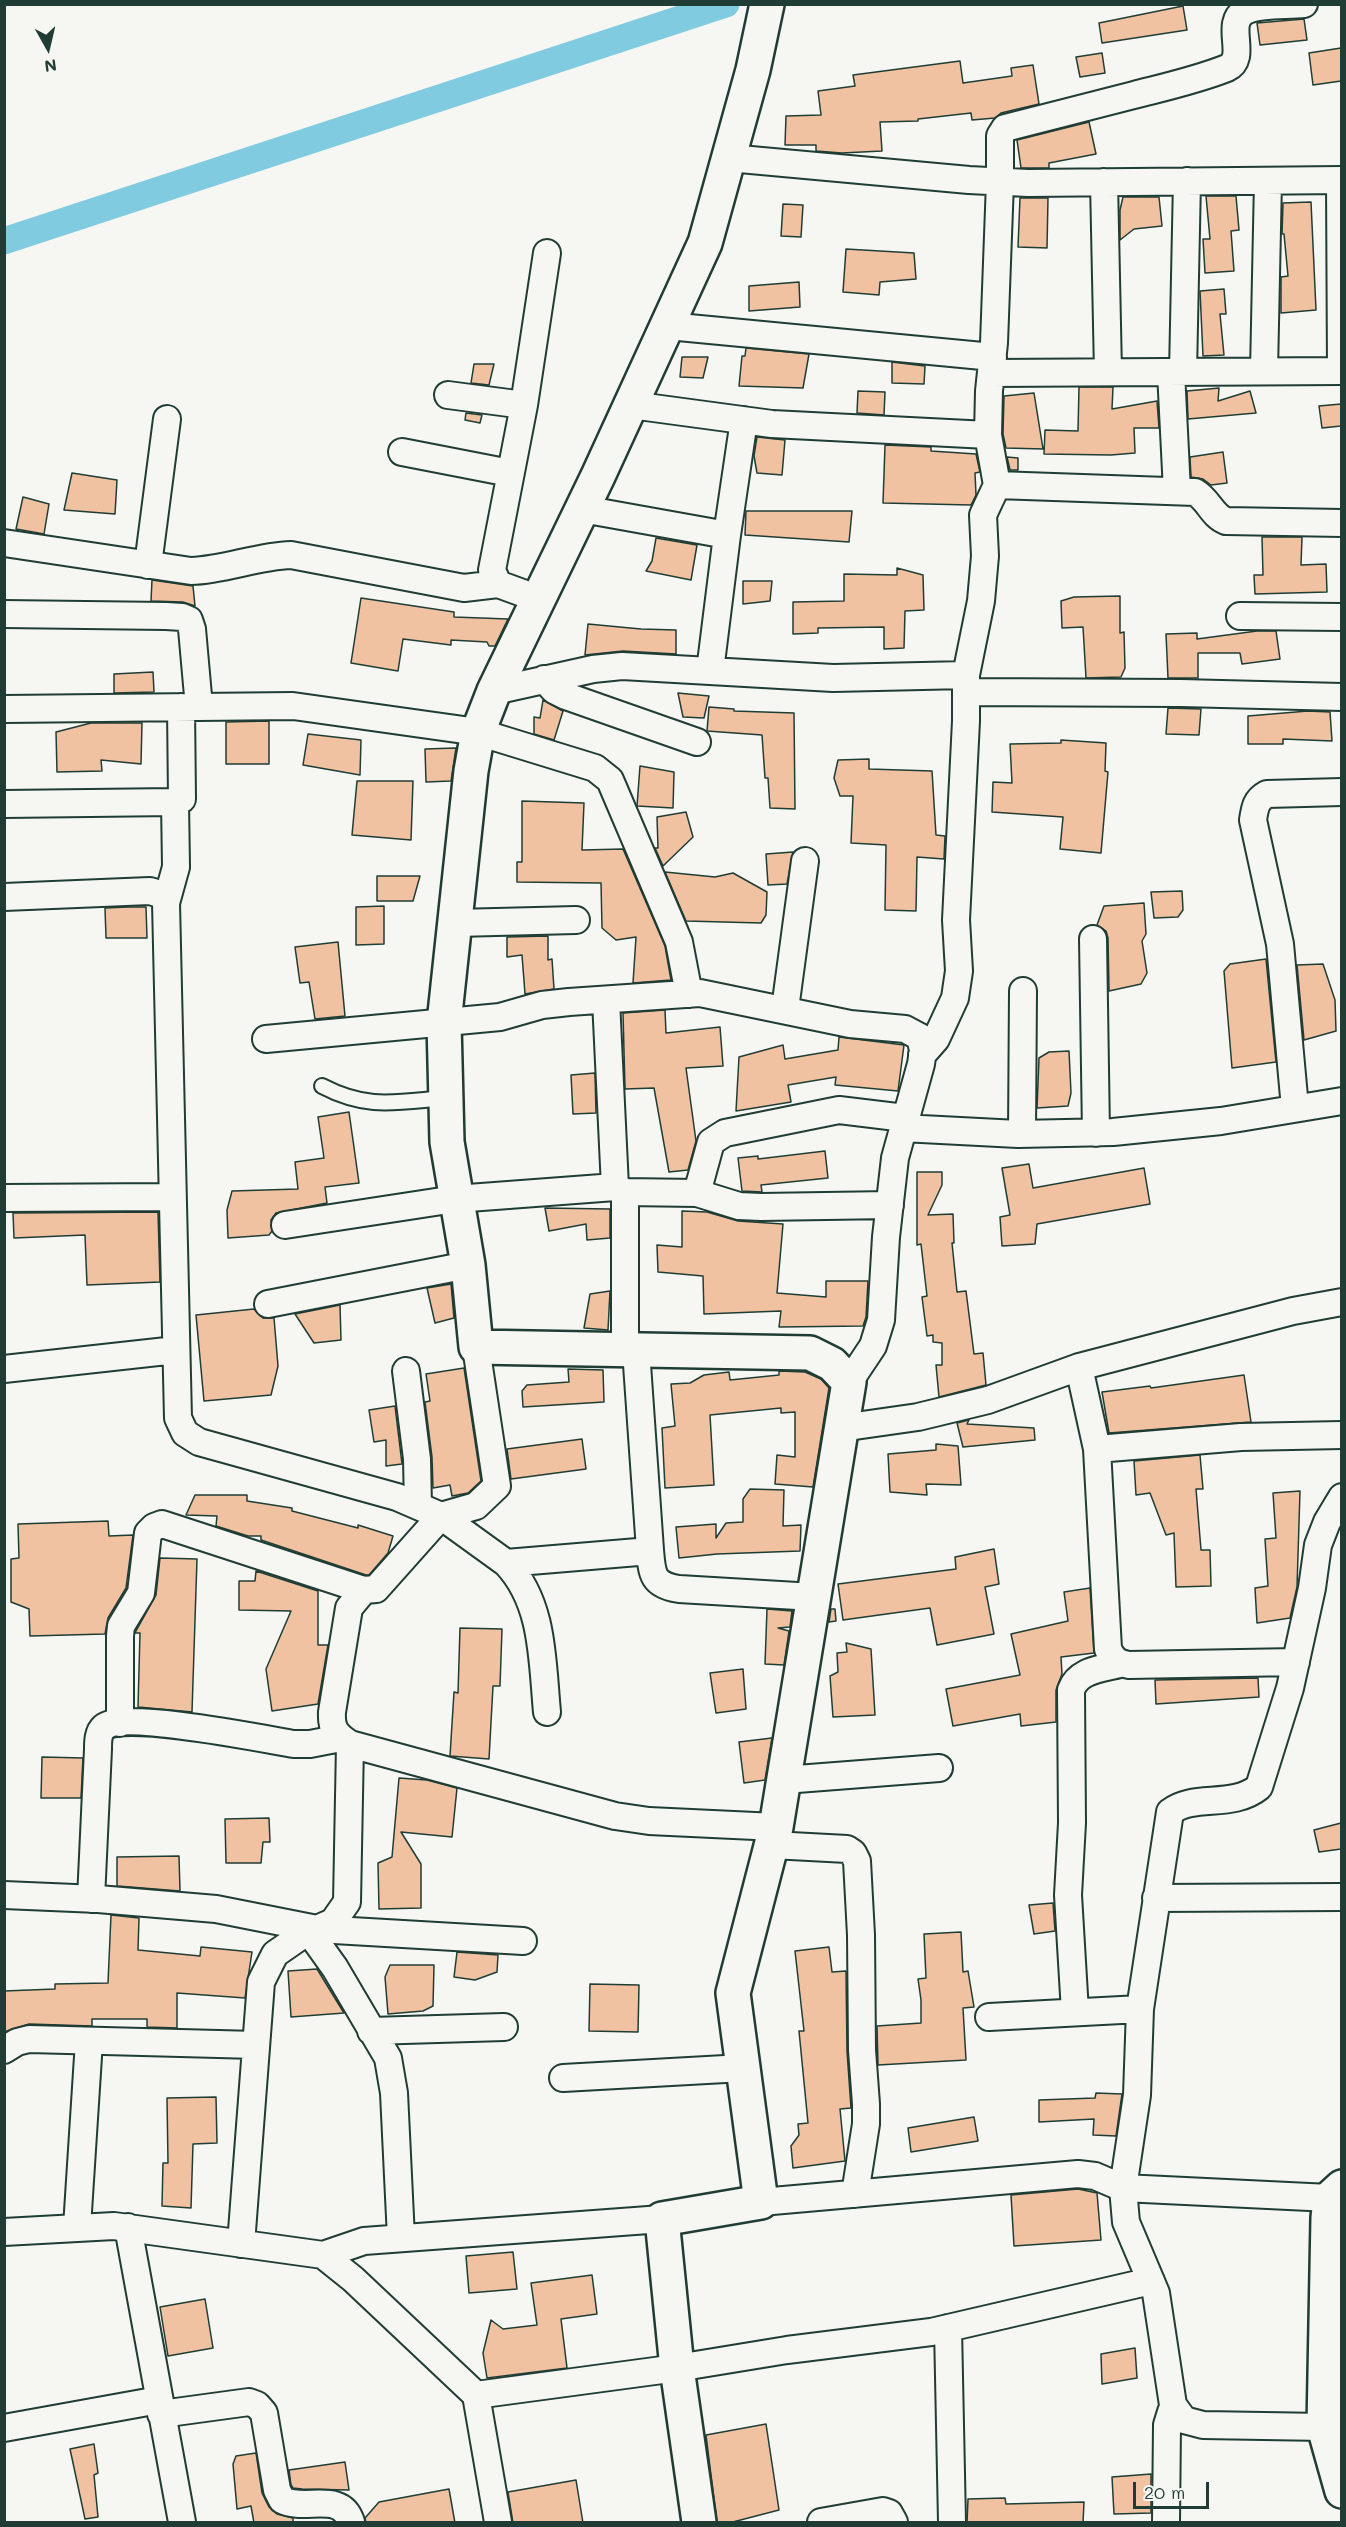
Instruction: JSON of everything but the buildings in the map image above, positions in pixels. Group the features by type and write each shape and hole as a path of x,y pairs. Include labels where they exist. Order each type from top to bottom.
{"street":[{"path":"430,1511 476,1506 497,1486 476,1347 468,1265 447,1142 444,1023 471,771 478,732 494,691 631,405 705,243 753,70 768,4"},
{"path":"922,1055 936,1040 955,998 959,971 956,920 966,684 981,601 985,556 983,515 997,485 988,435 1000,182 999,136 1005,128 1177,84 1229,67 1236,56 1238,17 1256,8 1304,4"},
{"path":"668,326 992,365 1108,372 1341,371 1340,181 1000,182 729,158"},
{"path":"1177,491 1177,372 1187,181"},
{"path":"1264,371 1268,181"},
{"path":"1104,182 1108,372"},
{"path":"498,584 492,570 524,405 547,253"},
{"path":"448,395 524,405"},
{"path":"631,405 772,424 988,435"},
{"path":"148,565 167,418"},
{"path":"710,670 744,420"},
{"path":"402,452 510,472"},
{"path":"997,485 1195,492 1204,497 1219,519 1226,521 1341,523"},
{"path":"582,509 727,535"},
{"path":"4,543 191,571 207,570 275,555 291,555 464,588 498,584 539,599"},
{"path":"4,614 182,617 189,620 192,629 190,707 182,799 175,802 4,804"},
{"path":"1240,616 1341,617"},
{"path":"494,691 593,669 622,666 966,684 1341,697"},
{"path":"544,679 554,690 566,696 697,742"},
{"path":"4,709 293,706 478,732 595,768 610,780 679,942 689,994"},
{"path":"1295,1108 1280,944 1253,820 1259,798 1267,794 1341,792"},
{"path":"175,802 176,867 166,903 178,1418 185,1433 199,1442 398,1497 430,1511 506,1563 531,1598 539,1633 548,1712"},
{"path":"785,1009 805,861"},
{"path":"4,897 150,891 163,895 166,903"},
{"path":"456,923 576,920"},
{"path":"1093,939 1096,1133"},
{"path":"1022,1134 1023,991"},
{"path":"266,1039 500,1017 542,1005 700,993 850,1024 905,1029 920,1037 922,1055 895,1158 881,1320 873,1346 849,1382 774,1836 733,1993 761,2202"},
{"path":"606,1000 630,1350 652,1572 658,1582 665,1587 814,1597"},
{"path":"697,1193 711,1142 725,1133 839,1110 903,1123 1022,1134 1096,1133 1221,1121 1341,1101"},
{"path":"285,1225 455,1199 556,1190 697,1193 739,1206 761,1207 890,1205"},
{"path":"4,1198 165,1197 171,1194"},
{"path":"268,1304 468,1265"},
{"path":"841,1428 918,1417 987,1400 1079,1367 1293,1311 1341,1302"},
{"path":"476,1347 810,1353 832,1364 849,1382"},
{"path":"4,1370 176,1350"},
{"path":"1079,1367 1097,1449 1108,1649 1113,1659 1120,1664"},
{"path":"120,1723 120,1636 122,1626 141,1593 148,1533 154,1527 162,1524 364,1590 376,1589 430,1511 417,1459 406,1371"},
{"path":"1097,1449 1241,1437 1341,1435"},
{"path":"1184,2420 1173,2405 1156,2293 1126,2222 1123,2188 1137,2095 1140,2009 1170,1812 1178,1806 1239,1799 1259,1787 1296,1662 1312,1588 1318,1545 1327,1522 1341,1497"},
{"path":"506,1563 650,1551"},
{"path":"364,1590 350,1608 332,1712 332,1723 336,1735 345,1741 615,1816 774,1836 853,1853 857,1861 861,1935 861,2050 866,2104 866,2124 855,2194"},
{"path":"1075,2012 1068,1884 1072,1822 1071,1690 1075,1679 1081,1674 1120,1664 1296,1662"},
{"path":"91,1899 99,1734 103,1728 120,1723 193,1727 294,1744 345,1741"},
{"path":"241,2244 261,1982 275,1954 333,1922 347,1902 345,1741"},
{"path":"784,1780 939,1768"},
{"path":"4,1895 216,1909 314,1931 523,1941"},
{"path":"1156,1898 1341,1897"},
{"path":"314,1931 388,2058 393,2077 401,2238"},
{"path":"989,2017 1140,2009"},
{"path":"371,2031 504,2027"},
{"path":"4,2050 17,2042 29,2039 256,2045"},
{"path":"77,2227 89,2041"},
{"path":"562,2078 743,2068"},
{"path":"4,2232 77,2227 128,2227 323,2255 364,2241 662,2219 761,2202 1078,2174 1095,2176 1123,2188 1336,2192 1333,2346 1323,2427 1341,2491"},
{"path":"662,2219 677,2368 699,2523"},
{"path":"128,2227 183,2523"},
{"path":"323,2255 353,2279 476,2395 498,2523"},
{"path":"476,2395 948,2328 1151,2281"},
{"path":"948,2328 952,2523"},
{"path":"4,2428 160,2407 249,2402 257,2405 264,2413 278,2490 282,2500 297,2504 333,2503 342,2508 351,2523"},
{"path":"1166,2523 1167,2425 1171,2412 1184,2420 1203,2425 1323,2427"},
{"path":"821,2523 883,2511 889,2513 894,2523"}],"lane":[{"path":"322,1086 358,1101 386,1103 446,1098"}],"waterway":[{"path":"4,241 726,4"}]}
